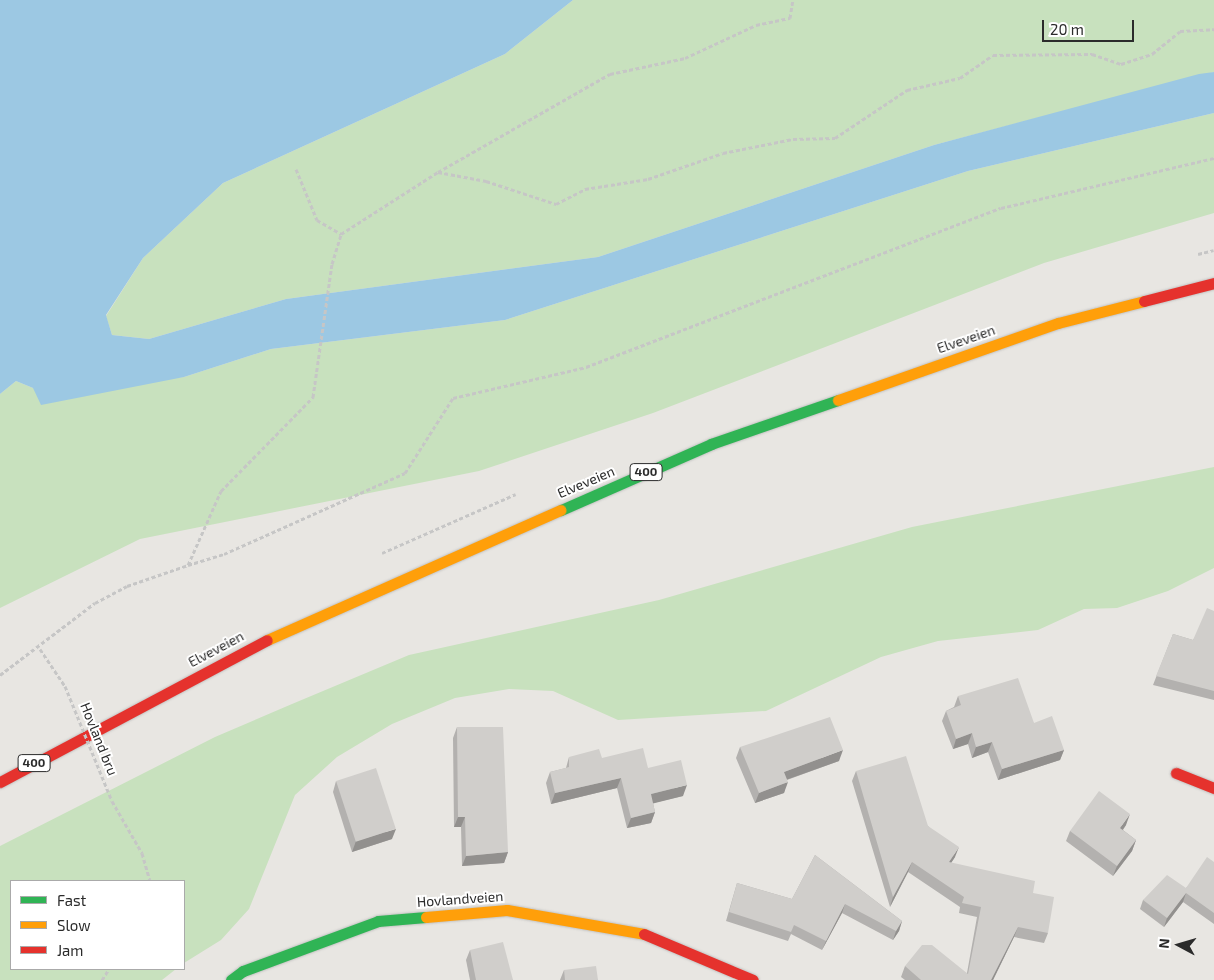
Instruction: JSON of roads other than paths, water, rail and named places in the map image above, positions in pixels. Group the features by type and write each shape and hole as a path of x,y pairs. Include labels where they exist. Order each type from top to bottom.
{"main road":[{"name":"Elveveien","path":"0,782 280,633 711,444 1058,323 1214,283"},
{"path":"1176,773 1214,788"},
{"name":"Hovlandveien","path":"231,980 243,971 378,921 507,910 644,934 753,980"}],"water":[{"path":"0,0 573,0 505,54 223,183 143,258 106,315 112,335 149,339 286,299 598,257 934,145 1199,74 1214,72 1214,113 968,171 505,320 271,349 184,377 41,405 33,388 16,381 0,394"}]}
